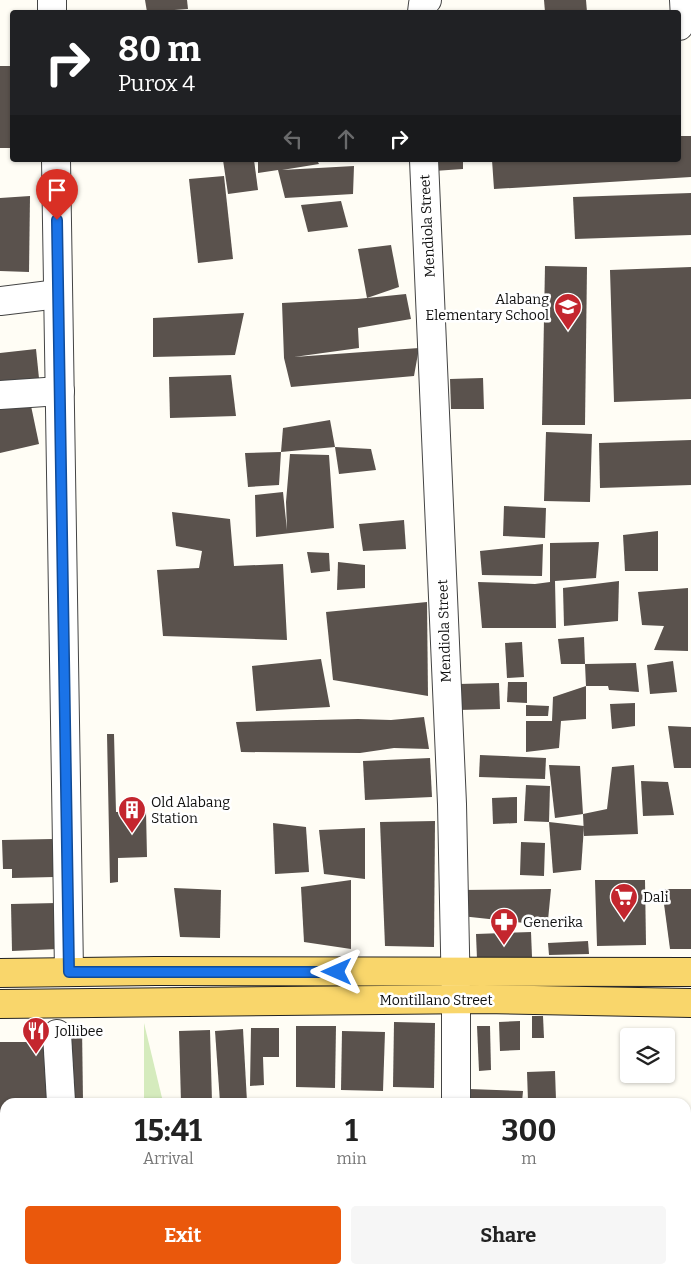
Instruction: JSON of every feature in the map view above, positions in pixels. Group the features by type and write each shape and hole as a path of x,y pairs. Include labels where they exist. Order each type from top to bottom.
{"main road":[{"path":"78,972 87,1004"},
{"path":"123,972 125,1004"},
{"name":"Montillano Street","path":"0,973 691,972"},
{"name":"Montillano Street","path":"0,1004 456,999 691,1003"}],"street":[{"path":"681,23 685,18 684,0"},
{"path":"56,162 62,501 78,972"},
{"name":"Mendiola Street","path":"424,162 452,804 456,1098"},
{"path":"0,301 58,294"},
{"path":"0,396 60,391"},
{"path":"57,1034 61,1098"}],"green space":[{"path":"144,1023 162,1098 144,1098"}],"building":[{"path":"145,0 187,0 188,9 147,10"},
{"path":"544,0 586,0 587,10 545,10"},
{"path":"0,66 10,66 10,148 0,148"},
{"path":"681,136 691,136 691,177 494,189 492,162 681,162"},
{"path":"223,162 254,162 258,190 228,194"},
{"path":"258,162 318,162 319,164 282,170 354,166 353,194 285,198 278,170 258,173"},
{"path":"433,162 463,162 463,169 434,171"},
{"path":"224,176 233,259 198,263 189,179"},
{"path":"691,193 691,235 575,239 573,197"},
{"path":"30,196 29,272 0,271 0,198"},
{"path":"341,201 348,227 308,232 301,205"},
{"path":"391,245 399,287 367,298 358,249"},
{"path":"545,266 587,267 585,425 542,425"},
{"path":"691,267 691,399 614,402 610,270"},
{"path":"406,294 411,319 358,328 359,348 294,357 419,348 414,376 291,387 284,358 282,303"},
{"path":"244,313 235,355 153,357 153,318"},
{"path":"36,349 40,388 0,391 0,353"},
{"path":"231,375 236,416 170,418 169,377"},
{"path":"483,378 484,409 451,409 450,379"},
{"path":"30,401 39,444 0,453 0,408"},
{"path":"330,420 335,447 281,452 283,428"},
{"path":"546,432 592,434 590,502 544,501"},
{"path":"691,440 691,485 600,488 599,443"},
{"path":"335,447 371,449 376,470 339,474"},
{"path":"281,452 279,485 248,487 245,453"},
{"path":"290,454 329,455 334,528 256,537 255,495 283,492 287,530 286,502"},
{"path":"504,506 546,508 545,538 503,536"},
{"path":"172,512 230,519 234,566 283,564 287,640 163,636 157,570 199,568 202,551 176,546"},
{"path":"404,520 406,549 363,551 359,524"},
{"path":"658,531 658,571 625,571 623,535"},
{"path":"599,542 596,578 555,581 556,628 482,628 478,582 535,584 550,582 550,543"},
{"path":"543,544 542,576 482,575 480,551"},
{"path":"307,552 329,553 330,571 311,573"},
{"path":"338,562 365,565 365,588 337,590"},
{"path":"619,581 618,621 564,626 563,588"},
{"path":"688,588 688,651 654,650 664,626 642,625 638,592"},
{"path":"427,602 428,696 333,680 326,612"},
{"path":"584,637 585,664 561,664 558,639"},
{"path":"522,642 524,677 507,678 505,643"},
{"path":"321,659 330,707 256,711 252,666"},
{"path":"673,661 677,692 650,694 647,665"},
{"path":"636,663 639,692 609,690 608,686 586,686 585,664"},
{"path":"508,682 527,682 527,703 507,702"},
{"path":"499,683 500,709 458,710 458,684"},
{"path":"586,686 586,719 561,721 559,748 526,752 526,721 552,721 553,697"},
{"path":"635,703 635,726 612,729 610,704"},
{"path":"526,705 549,706 548,716 526,716"},
{"path":"424,717 429,749 394,748 360,753 241,752 236,722 391,720"},
{"path":"668,726 691,727 691,768 674,768"},
{"path":"107,734 114,734 116,812 146,811 147,857 118,858 118,882 110,883"},
{"path":"480,755 546,758 545,779 479,777"},
{"path":"430,758 432,797 365,800 363,761"},
{"path":"549,765 580,766 583,814 555,818"},
{"path":"634,765 638,834 584,836 583,814 607,809 612,767"},
{"path":"641,781 668,782 674,815 643,816"},
{"path":"526,785 550,786 549,822 524,821"},
{"path":"517,797 517,823 493,824 492,798"},
{"path":"435,821 434,947 385,946 380,822"},
{"path":"549,822 584,826 581,870 553,873"},
{"path":"273,823 306,827 309,872 275,874"},
{"path":"365,828 365,879 324,874 319,830"},
{"path":"53,839 54,877 12,878 12,869 3,869 2,840"},
{"path":"521,842 545,843 544,876 520,875"},
{"path":"351,880 351,949 304,942 301,887"},
{"path":"595,880 645,880 646,945 597,946"},
{"path":"174,888 221,890 220,938 180,937"},
{"path":"551,889 548,920 525,923 461,916 461,890"},
{"path":"662,889 691,889 691,949 670,949"},
{"path":"57,903 58,949 12,951 11,904"},
{"name":"Generika","path":"531,932 532,957 477,959 476,934"},
{"path":"588,941 589,954 549,955 548,943"},
{"path":"532,1016 543,1016 544,1038 532,1038"},
{"path":"520,1021 520,1050 500,1051 499,1022"},
{"path":"394,1022 435,1023 434,1088 393,1087"},
{"path":"65,1026 82,1026 83,1098 66,1098"},
{"path":"296,1026 336,1026 335,1088 296,1087"},
{"path":"477,1026 490,1026 491,1070 479,1071"},
{"path":"251,1028 279,1028 279,1057 263,1057 264,1085 250,1086"},
{"path":"243,1029 247,1098 220,1098 215,1031"},
{"path":"210,1030 212,1098 181,1098 179,1031"},
{"path":"342,1031 385,1032 383,1091 341,1090"},
{"path":"0,1042 47,1042 47,1098 0,1098"},
{"path":"555,1071 556,1098 528,1098 527,1072"},
{"path":"469,1089 523,1091 522,1098 470,1098"}],"place":[{"name":"Alabang Elementary School","path":"568,331"},
{"name":"Old Alabang Station","path":"132,834"},
{"name":"Dali","path":"624,921"},
{"name":"Generika","path":"504,946"},
{"name":"Jollibee","path":"36,1055"}],"route":[{"path":"57,220 69,972 337,972"}]}
